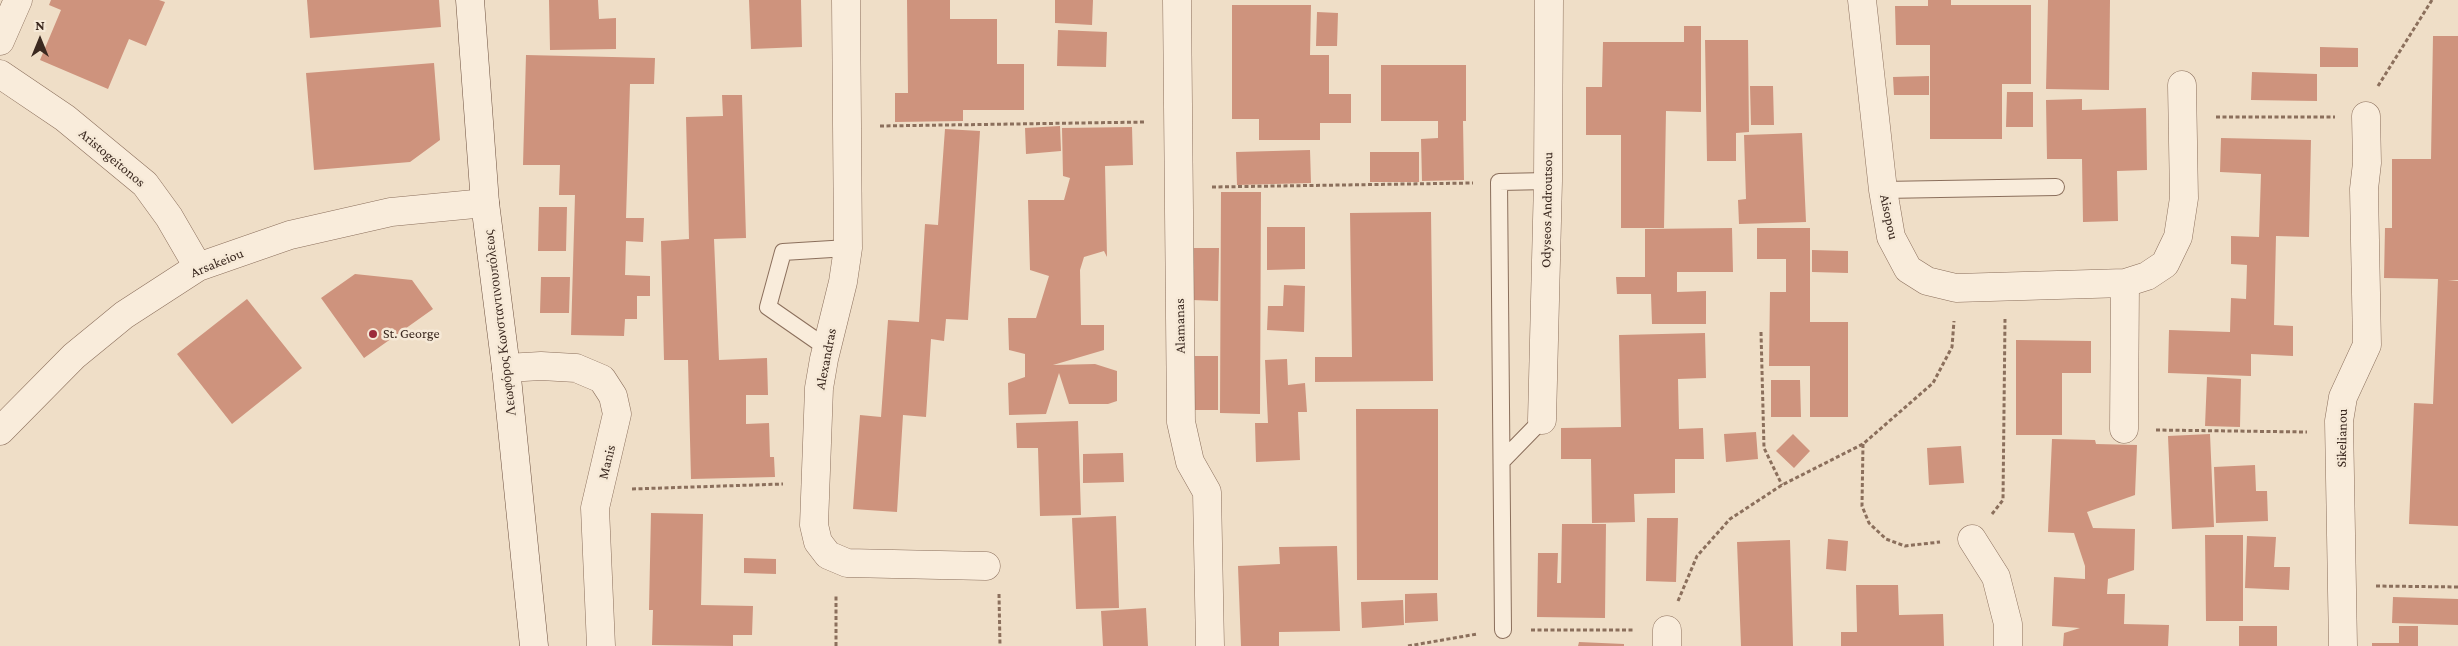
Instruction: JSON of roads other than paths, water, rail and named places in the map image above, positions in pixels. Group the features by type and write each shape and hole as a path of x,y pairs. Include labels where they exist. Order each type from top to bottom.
{"street":[{"path":"0,41 18,0"},
{"name":"Λεωφόρος Κωνσταντινουπόλεως","path":"470,0 485,203 506,368 534,646"},
{"name":"Alexandras","path":"846,0 848,248 843,282 827,348 820,388 814,525 818,542 828,555 847,563 986,566"},
{"name":"Alamanas","path":"1177,0 1181,422 1190,462 1207,492 1210,646"},
{"name":"Odyseos Androutsou","path":"1542,420 1548,181 1549,0"},
{"name":"Aisopou","path":"1862,0 1883,190 1891,237 1908,269 1927,282 1956,288 2126,283 2147,276 2165,264 2178,237 2184,198 2182,85"},
{"name":"Aristogeitonos","path":"0,74 65,118 145,184 169,217 198,267"},
{"name":"Sikelianou","path":"2343,646 2340,432 2343,397 2367,345 2364,189 2367,163 2366,116"},
{"name":"Arsakeiou","path":"2,425 74,356 124,315 198,267 290,235 391,212 485,203"},
{"path":"2124,429 2126,283"},
{"name":"Manis","path":"506,368 541,366 576,368 602,379 613,396 617,414 595,508 601,646"},
{"path":"1972,539 1996,577 2008,624 2008,646"}],"lane":[{"path":"1503,630 1500,182 1548,181"},
{"path":"1883,190 2056,187"},
{"path":"827,348 768,307 783,252 848,248"},
{"path":"1503,460 1542,420"}],"place":[{"name":"St. George","path":"373,334"}]}
